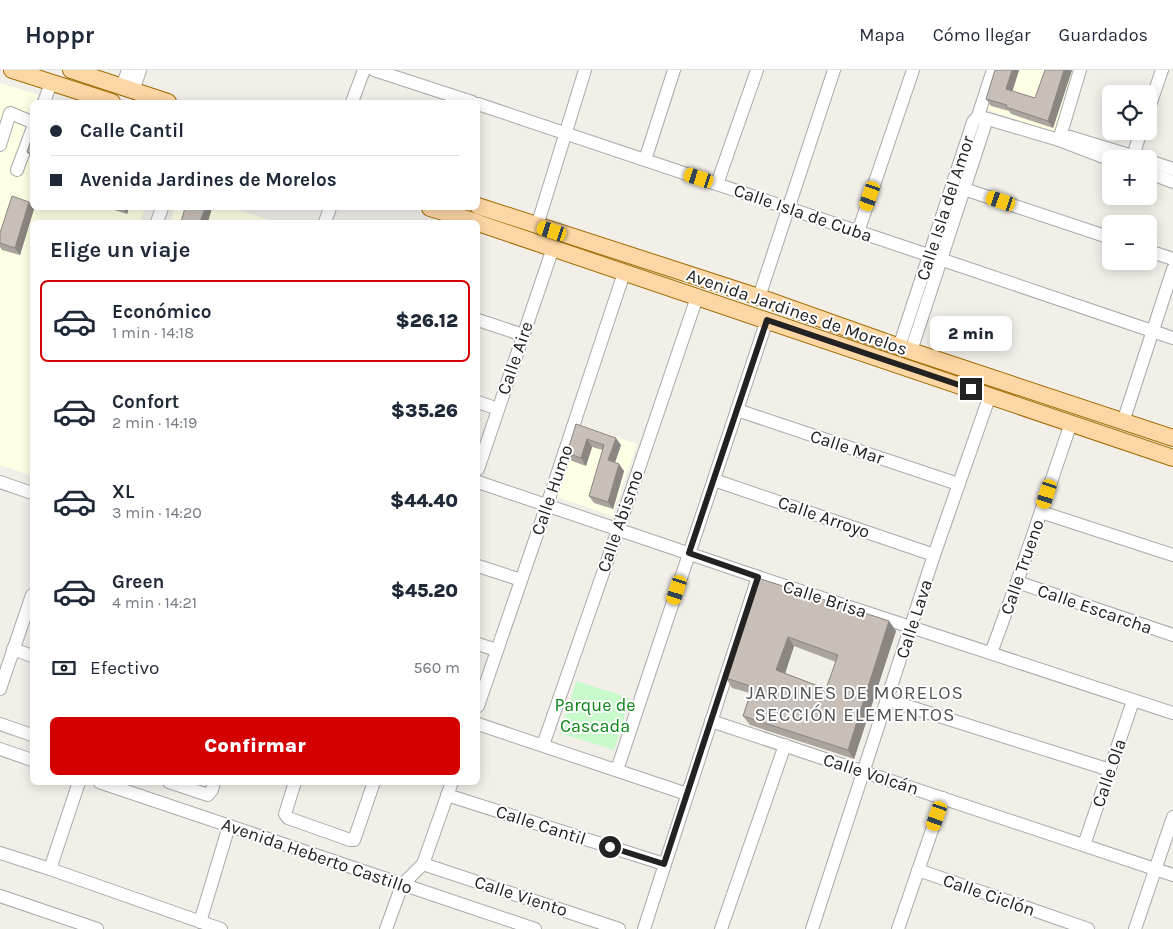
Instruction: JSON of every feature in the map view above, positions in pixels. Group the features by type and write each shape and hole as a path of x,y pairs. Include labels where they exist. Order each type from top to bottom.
{"main road":[{"path":"12,70 106,100"},
{"path":"70,70 162,100"},
{"name":"Avenida Jardines de Morelos","path":"480,207 759,297 905,349 1173,438"},
{"name":"Avenida Jardines de Morelos","path":"436,210 468,220"},
{"name":"Avenida Jardines de Morelos","path":"480,224 1173,458"},
{"path":"590,261 596,245"},
{"path":"726,307 732,289"},
{"path":"1141,447 1146,429"}],"street":[{"path":"127,89 128,70"},
{"path":"127,89 140,70"},
{"path":"353,100 364,70"},
{"path":"374,70 466,100"},
{"path":"537,226 564,133 585,70"},
{"path":"644,160 674,70"},
{"path":"718,184 757,70"},
{"path":"759,297 834,70"},
{"path":"858,232 913,70"},
{"name":"Calle Isla del Amor","path":"946,222 964,189 993,70"},
{"path":"1060,137 1080,70"},
{"path":"1157,85 1162,70"},
{"path":"45,100 51,83"},
{"name":"Calle Isla de Cuba","path":"480,105 1173,338"},
{"path":"0,145 10,113 30,121"},
{"path":"982,118 1110,150"},
{"name":"Calle Isla del Amor","path":"905,349 946,222 973,122 982,118"},
{"path":"17,170 30,135"},
{"path":"1060,137 1102,156"},
{"path":"1157,164 1173,169"},
{"path":"1157,176 1173,182"},
{"path":"964,189 1102,235"},
{"name":"Calle Aire","path":"480,463 553,248"},
{"path":"1157,254 1173,259"},
{"path":"1123,422 1173,269"},
{"name":"Calle Humo","path":"480,700 624,273"},
{"name":"Calle Abismo","path":"543,746 696,297"},
{"path":"617,770 767,320"},
{"path":"480,321 523,335"},
{"name":"Calle Lava","path":"812,929 934,555 990,395"},
{"path":"480,403 498,409"},
{"name":"Calle Mar","path":"737,410 958,484"},
{"name":"Calle Trueno","path":"991,653 1071,423"},
{"name":"Calle Arroyo","path":"714,480 934,555"},
{"path":"0,482 30,492"},
{"name":"Calle Brisa","path":"480,483 758,577 1173,713"},
{"path":"1041,512 1173,555"},
{"path":"480,567 520,580"},
{"path":"644,929 758,577"},
{"name":"Calle Escarcha","path":"1017,582 1173,635"},
{"path":"0,689 30,601"},
{"path":"480,645 496,650"},
{"path":"13,649 30,655"},
{"path":"888,700 1110,770"},
{"name":"Calle Ola","path":"1084,846 1134,700"},
{"name":"Calle Volcán","path":"711,721 1173,875"},
{"path":"0,724 30,734"},
{"path":"480,725 687,794"},
{"path":"721,929 785,745"},
{"path":"0,749 30,759"},
{"path":"50,869 78,785"},
{"name":"Avenida Heberto Castillo","path":"108,785 535,929"},
{"path":"178,785 208,795 213,785"},
{"path":"294,785 285,814 288,818 350,840 354,840 373,785"},
{"path":"386,929 402,885 423,864 451,785"},
{"name":"Calle Cantil","path":"447,795 664,864"},
{"path":"898,929 943,798"},
{"path":"1135,929 1173,817"},
{"path":"200,922 229,826"},
{"path":"0,853 221,929"},
{"name":"Calle Viento","path":"423,864 618,929"},
{"name":"Calle Ciclón","path":"918,870 1088,929"},
{"path":"0,896 97,929"}],"shaded area":[{"path":"999,70 1075,70 1054,132 986,109"},
{"path":"0,83 55,100 30,100 30,210 144,210 141,220 30,220 30,475 0,465"},
{"path":"174,210 238,210 270,220 171,220"},
{"path":"581,425 637,444 612,516 557,497"}],"green space":[{"name":"Parque de Cascada","path":"576,681 630,698 614,750 560,733"}],"building":[{"path":"995,70 1012,70 1006,89 1035,98 1045,70 1064,70 1048,121 986,99"},
{"path":"12,196 29,202 15,248 0,243 0,233"},
{"path":"184,210 204,210 201,220 182,220"},
{"path":"576,424 616,438 608,460 619,464 608,502 589,496 604,445 587,439 581,458 567,453"},
{"path":"758,578 889,621 848,750 743,716 753,687 726,678","holes":["788,637 838,655 826,689 776,670"]}],"district":[{"name":"JARDINES DE MORELOS SECCIÓN ELEMENTOS","path":"855,703"}],"route":[{"path":"610,847 664,864 758,577 689,553 767,320 971,389"}]}
